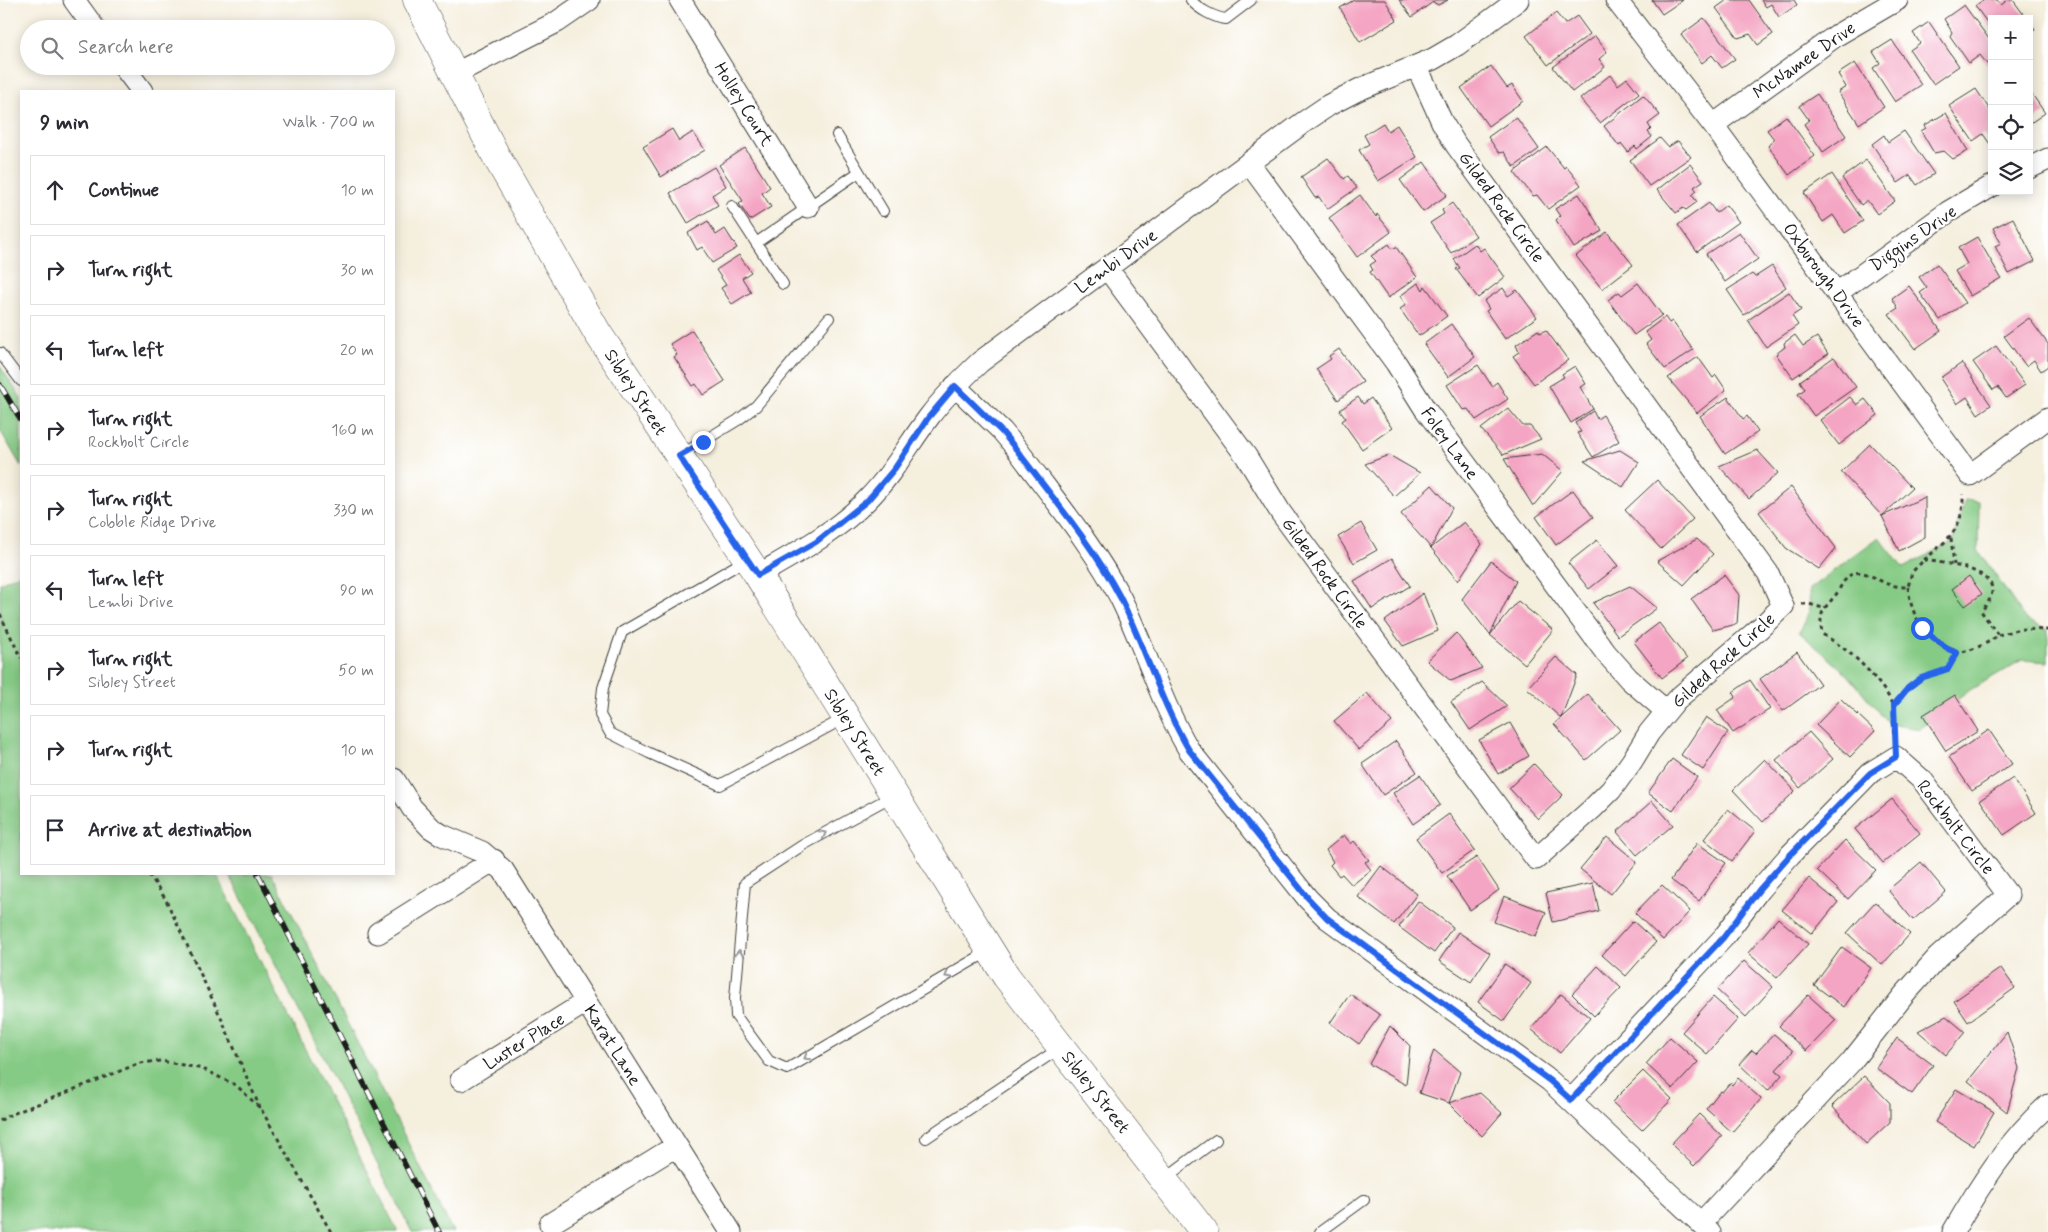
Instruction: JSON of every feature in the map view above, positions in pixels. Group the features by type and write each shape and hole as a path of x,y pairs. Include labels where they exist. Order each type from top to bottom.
{"street":[{"path":"74,0 89,20"},
{"name":"Sibley Street","path":"417,0 496,156 597,332 752,567 1006,976 1204,1232"},
{"path":"454,74 558,22 589,0"},
{"name":"Holley Court","path":"680,0 808,207"},
{"name":"Lembi Drive","path":"752,567 816,542 867,501 895,468 928,418 955,386 980,362 1329,105 1358,90 1416,67 1457,45 1518,0"},
{"name":"Oxburough Drive","path":"1616,0 1713,125 1970,475"},
{"name":"McNamee Drive","path":"1713,125 1837,35 1897,0"},
{"name":"Gilded Rock Circle","path":"1107,268 1246,456 1281,513 1536,859 1612,790 1649,733 1682,694 1784,606 1762,565 1456,145 1442,122 1416,67"},
{"path":"130,75 141,90"},
{"path":"2033,166 2048,159"},
{"name":"Foley Lane","path":"1249,163 1396,363 1425,409 1606,653 1629,679 1666,711"},
{"name":"Diggins Drive","path":"1837,293 1948,212 1988,188"},
{"path":"955,386 1007,437 1104,568 1121,599 1173,723 1189,750 1308,898 1327,918 1550,1081 1705,1227"},
{"path":"1970,475 2048,418"},
{"path":"1571,1100 1723,938 1759,890 1790,855 1870,773 1896,757"},
{"name":"Rockbolt Circle","path":"1705,1227 1851,1062 1904,995 1938,957 2008,895 1923,781 1896,757"},
{"path":"378,933 494,860 469,845 442,835 430,828 412,808 395,781"},
{"name":"Karat Lane","path":"494,860 511,881 730,1232"},
{"name":"Luster Place","path":"461,1080 586,1002"},
{"path":"1953,1232 1986,1178 2017,1137 2048,1105"},
{"path":"550,1224 676,1146"}],"lane":[{"path":"1191,0 1195,5 1220,18 1226,19 1251,0"},
{"path":"837,135 883,211"},
{"path":"756,243 859,172"},
{"path":"732,206 784,284"},
{"path":"679,456 738,420 756,406 829,318"},
{"path":"0,353 20,380"},
{"path":"752,567 622,632 602,688 600,715 610,733 720,785 846,717"},
{"name":"Sibley Street","path":"894,795 802,845 745,883 735,998 736,1016 769,1062 786,1069 990,950"},
{"path":"926,1138 1061,1047"},
{"path":"1164,1180 1216,1140"},
{"path":"1320,1232 1364,1200"}],"path":[{"path":"1970,475 1963,489 1963,512 1959,525 1951,538 1912,572 1908,587 1913,612 1922,628 1946,648 1957,653 1970,650 1998,635 2020,629 2048,630"},
{"path":"1951,538 1954,564"},
{"path":"1924,560 1954,564 1980,572 1986,578 1992,589 1988,603 1981,611 1998,635"},
{"path":"1896,757 1894,705 1879,681 1860,661 1840,644 1822,634 1820,619 1823,608 1836,595 1846,578 1855,573 1866,572 1896,587 1908,587"},
{"path":"0,614 20,656"},
{"path":"1894,705 1908,688 1921,678 1948,669 1957,653"},
{"path":"150,875 166,900 222,1020 260,1110 330,1232"},
{"path":"0,1121 5,1117 140,1063 160,1062 203,1069 237,1086 260,1110"}],"green space":[{"path":"0,366 20,396 20,464 0,430"},
{"path":"1965,500 1979,502 1978,550 2026,620 2048,630 2048,662 2022,660 1970,690 1920,729 1889,724 1848,675 1799,632 1809,612 1809,589 1879,537 1903,568 1952,542"},
{"path":"20,573 20,875 217,875 398,1232 0,1232 0,583"},
{"path":"230,875 273,875 453,1232 412,1232"}],"building":[{"path":"1354,0 1385,0 1397,20 1360,42 1340,8"},
{"path":"1399,0 1448,0 1438,5 1433,2 1412,17"},
{"path":"1652,0 1683,0 1662,14"},
{"path":"1727,0 1749,0 1773,34 1758,45 1750,34 1738,38 1716,8"},
{"path":"1761,0 1794,0 1797,5 1779,17 1771,4 1766,7"},
{"path":"1983,0 1997,0 2001,5 2008,0 2013,0 2024,15 1988,15 1988,24 1975,6"},
{"path":"1964,5 1988,38 1988,63 1980,55 1969,63 1950,36 1952,32 1944,19"},
{"path":"1556,13 1565,24 1577,16 1590,34 1548,65 1526,36"},
{"path":"1704,18 1735,59 1722,68 1712,55 1702,63 1681,35"},
{"path":"1929,22 1959,66 1933,84 1910,50 1920,43 1913,33"},
{"path":"1595,36 1607,52 1599,59 1605,67 1572,92 1553,67"},
{"path":"1892,40 1921,85 1895,102 1873,68 1880,63 1873,52"},
{"path":"1855,63 1884,107 1859,124 1838,92 1846,87 1838,74"},
{"path":"1491,66 1507,88 1512,85 1523,101 1488,126 1461,88"},
{"path":"1610,75 1618,85 1627,78 1639,93 1600,123 1580,99"},
{"path":"1976,89 1988,107 1988,141 1983,134 1973,141 1949,106"},
{"path":"1817,94 1846,136 1823,152 1804,124 1809,120 1799,106"},
{"path":"1643,95 1660,115 1648,124 1651,129 1648,132 1652,137 1637,149 1635,146 1628,152 1621,143 1619,146 1604,126"},
{"path":"2033,96 2045,113 2033,121"},
{"path":"1946,113 1968,151 1953,159 1944,151 1934,153 1921,131 1926,128 1925,125"},
{"path":"1786,116 1815,156 1789,175 1768,146 1774,139 1767,130"},
{"path":"1516,117 1539,149 1514,167 1504,152 1499,153 1488,137"},
{"path":"1383,123 1388,131 1397,125 1417,157 1378,181 1359,150 1369,144 1364,135"},
{"path":"672,129 679,141 693,132 705,150 661,177 643,147"},
{"path":"1904,131 1934,174 1917,185 1910,175 1898,183 1872,144 1884,135 1888,142"},
{"path":"1660,138 1668,147 1678,141 1691,157 1649,186 1630,160"},
{"path":"1547,147 1581,185 1548,209 1537,195 1533,196 1514,172"},
{"path":"745,148 770,187 762,193 771,207 750,220 739,204 743,201 719,165"},
{"path":"1328,158 1344,179 1348,176 1357,188 1327,209 1319,197 1315,198 1301,177"},
{"path":"1866,160 1895,201 1877,214 1867,200 1861,205 1842,178"},
{"path":"1424,162 1447,195 1423,212 1400,180"},
{"path":"1690,164 1703,181 1694,187 1697,191 1692,195 1697,202 1686,210 1683,208 1676,213 1657,190"},
{"path":"714,167 726,186 712,195 718,205 688,223 670,193"},
{"path":"1832,174 1863,221 1845,233 1833,215 1823,222 1804,193"},
{"path":"1579,194 1602,231 1574,248 1556,220 1560,216 1555,209"},
{"path":"1360,195 1376,217 1377,214 1391,232 1357,257 1329,218"},
{"path":"1452,203 1476,236 1451,253 1430,223 1444,214 1442,210"},
{"path":"1709,203 1716,213 1726,205 1739,222 1697,252 1678,225"},
{"path":"2013,218 2035,261 2009,274 1995,246 2001,243 1993,228"},
{"path":"708,221 716,235 725,229 737,248 712,263 702,247 697,250 688,233"},
{"path":"1607,232 1633,265 1602,289 1576,256"},
{"path":"1739,232 1758,259 1725,282 1706,254"},
{"path":"1977,237 2001,278 1970,296 1955,271 1967,264 1958,248"},
{"path":"1389,244 1392,249 1396,247 1417,277 1388,298 1370,272 1373,270 1370,265 1376,261 1371,256"},
{"path":"1475,244 1480,251 1484,248 1505,277 1478,298 1456,269 1460,268 1454,259"},
{"path":"739,255 751,272 742,278 751,292 732,304 721,288 726,285 716,270"},
{"path":"1937,264 1965,303 1940,320 1920,293 1927,288 1919,277"},
{"path":"1772,266 1786,287 1744,315 1727,290 1752,274 1755,277"},
{"path":"1418,283 1423,290 1425,286 1447,316 1419,336 1400,309 1406,305 1400,296"},
{"path":"1638,283 1662,315 1634,335 1608,300 1619,292 1622,295"},
{"path":"1909,286 1941,331 1915,349 1889,314 1898,308 1892,298"},
{"path":"1503,288 1508,296 1517,290 1537,317 1505,339 1486,311 1489,309 1484,301"},
{"path":"1789,292 1801,310 1792,316 1798,325 1766,347 1748,320"},
{"path":"1665,317 1669,323 1672,321 1693,350 1665,369 1646,344 1651,340 1645,332"},
{"path":"2029,318 2048,344 2048,366 2041,371 2034,360 2026,366 2004,336"},
{"path":"1451,324 1475,357 1448,377 1424,344"},
{"path":"692,330 725,381 703,395 696,384 693,386 674,357 677,355 670,344"},
{"path":"1538,330 1540,333 1546,330 1568,360 1534,384 1513,356 1519,352 1516,345"},
{"path":"1795,335 1803,346 1817,337 1828,354 1793,378 1776,354 1785,347 1784,343"},
{"path":"1996,346 2025,385 2006,398 1998,387 1993,390 1973,362"},
{"path":"1339,349 1363,382 1338,400 1316,369 1331,359 1329,356"},
{"path":"1698,357 1713,378 1716,375 1726,390 1697,413 1668,378"},
{"path":"1834,357 1856,387 1814,416 1798,394 1805,389 1800,381"},
{"path":"1962,363 1991,405 1978,414 1967,397 1957,404 1940,378"},
{"path":"1478,365 1492,386 1497,382 1508,399 1476,420 1468,409 1463,410 1447,385"},
{"path":"1575,366 1586,384 1580,387 1593,409 1571,423 1549,386 1564,377 1562,374"},
{"path":"1358,397 1363,404 1371,398 1392,428 1362,449 1342,421 1346,418 1340,410"},
{"path":"1728,397 1743,419 1747,416 1758,432 1725,454 1700,416"},
{"path":"1850,397 1857,405 1865,399 1878,415 1839,445 1820,420"},
{"path":"1508,408 1523,426 1530,426 1541,439 1503,455 1481,429"},
{"path":"1593,411 1597,419 1603,415 1619,441 1593,457 1577,433 1581,432 1575,423"},
{"path":"1870,444 1912,488 1882,516 1841,472"},
{"path":"1620,450 1639,462 1623,487 1584,461"},
{"path":"1757,450 1778,473 1749,499 1719,466"},
{"path":"1542,454 1563,471 1533,506 1504,459"},
{"path":"1389,455 1420,473 1394,496 1365,464"},
{"path":"1657,480 1693,519 1661,549 1625,510"},
{"path":"1432,485 1452,508 1431,548 1401,514"},
{"path":"1791,487 1836,548 1819,569 1786,548 1759,512"},
{"path":"1573,490 1593,517 1556,545 1536,517"},
{"path":"1925,497 1925,537 1899,551 1882,516"},
{"path":"1464,522 1482,544 1458,581 1431,548"},
{"path":"1361,523 1377,550 1354,563 1338,537"},
{"path":"1697,539 1713,554 1684,585 1657,561"},
{"path":"1597,540 1618,566 1589,589 1568,563"},
{"path":"1392,558 1410,586 1372,609 1354,581"},
{"path":"1491,561 1516,581 1490,635 1462,599"},
{"path":"1724,575 1739,595 1737,624 1713,630 1691,599"},
{"path":"1969,576 1982,594 1965,606 1952,589"},
{"path":"1630,586 1657,608 1618,636 1593,603"},
{"path":"1423,593 1438,631 1403,646 1385,621"},
{"path":"1518,601 1553,630 1525,664 1490,635"},
{"path":"1659,623 1687,659 1662,678 1634,642"},
{"path":"1456,633 1482,668 1451,681 1427,661"},
{"path":"1797,652 1820,684 1783,711 1760,679"},
{"path":"1556,657 1577,675 1561,718 1527,688"},
{"path":"1750,680 1770,709 1733,733 1717,710 1736,697 1733,692"},
{"path":"1482,682 1507,706 1470,730 1451,702"},
{"path":"1367,693 1392,722 1359,750 1334,721"},
{"path":"1588,694 1620,730 1586,760 1554,724"},
{"path":"1955,695 1978,731 1946,751 1923,715"},
{"path":"1841,699 1875,731 1850,757 1816,725"},
{"path":"1706,717 1728,732 1703,770 1681,755"},
{"path":"1510,723 1529,756 1498,774 1479,740"},
{"path":"1989,730 2012,764 1972,791 1949,757"},
{"path":"1809,732 1833,759 1800,788 1776,760"},
{"path":"1396,741 1417,772 1383,795 1362,764"},
{"path":"1672,759 1697,777 1673,811 1648,793"},
{"path":"1765,759 1795,791 1763,822 1733,790"},
{"path":"1534,764 1563,795 1538,819 1509,788"},
{"path":"1420,775 1440,805 1413,824 1393,793"},
{"path":"2013,778 2036,813 2004,835 1980,800"},
{"path":"1892,799 1920,833 1883,863 1855,829"},
{"path":"1652,801 1673,825 1637,855 1617,832"},
{"path":"1728,809 1755,831 1732,861 1704,839"},
{"path":"1449,814 1475,850 1442,873 1416,838"},
{"path":"1344,835 1351,844 1354,841 1369,860 1365,862 1371,870 1352,885 1342,874 1339,876 1330,865 1333,862 1326,850"},
{"path":"1607,837 1637,862 1611,894 1580,869"},
{"path":"1845,840 1876,870 1848,899 1817,870"},
{"path":"1697,843 1726,863 1699,901 1671,880"},
{"path":"1477,857 1499,890 1470,910 1447,876"},
{"path":"1921,862 1946,892 1913,920 1888,890"},
{"path":"1381,866 1417,894 1394,924 1358,897"},
{"path":"1809,878 1838,902 1812,934 1782,910"},
{"path":"1593,883 1599,911 1553,922 1546,893"},
{"path":"1662,885 1690,911 1663,940 1635,913"},
{"path":"1504,896 1546,912 1536,937 1494,922"},
{"path":"1418,901 1453,927 1434,953 1399,927"},
{"path":"1875,902 1910,934 1882,965 1847,933"},
{"path":"1778,918 1808,944 1777,978 1748,953"},
{"path":"1633,921 1656,942 1626,976 1602,955"},
{"path":"1458,932 1490,953 1471,982 1439,961"},
{"path":"1842,947 1871,968 1844,1007 1814,985"},
{"path":"1744,961 1773,987 1746,1017 1717,990"},
{"path":"1505,964 1531,983 1504,1021 1478,1002"},
{"path":"1598,966 1621,988 1594,1016 1572,994"},
{"path":"2001,968 2015,988 1968,1022 1954,1001"},
{"path":"1350,994 1380,1015 1359,1044 1330,1023"},
{"path":"1561,994 1590,1018 1560,1053 1531,1029"},
{"path":"1808,995 1836,1020 1806,1051 1779,1026"},
{"path":"1713,997 1738,1019 1707,1054 1682,1032"},
{"path":"1946,1016 1965,1032 1946,1055 1918,1031"},
{"path":"1390,1026 1410,1046 1406,1085 1369,1064"},
{"path":"2007,1032 2019,1068 2007,1112 1968,1081"},
{"path":"1774,1034 1793,1051 1776,1070 1782,1075 1768,1091 1739,1064 1752,1050 1756,1053"},
{"path":"1670,1037 1698,1062 1673,1089 1646,1064"},
{"path":"1897,1038 1933,1065 1912,1094 1876,1068"},
{"path":"1434,1050 1460,1072 1449,1103 1419,1093"},
{"path":"1643,1071 1672,1099 1642,1130 1612,1102"},
{"path":"1864,1076 1890,1103 1890,1122 1866,1144 1832,1106"},
{"path":"1738,1078 1761,1099 1732,1132 1706,1109 1720,1091 1722,1092 1730,1083 1732,1085"},
{"path":"1956,1089 1994,1112 1974,1146 1935,1122"},
{"path":"1480,1093 1502,1113 1482,1136 1449,1103"},
{"path":"1699,1114 1722,1136 1694,1166 1671,1144"}],"railway":[{"path":"0,385 20,418"},
{"path":"259,875 439,1232"}],"route":[{"path":"703,442 679,456 758,575 816,542 867,501 895,468 928,418 955,386 1002,432 1016,449 1104,568 1121,599 1173,723 1189,750 1308,898 1327,918 1550,1081 1571,1100 1723,938 1759,890 1790,855 1870,773 1896,757 1894,705 1908,688 1921,678 1948,669 1957,653 1946,648 1922,628"}]}
